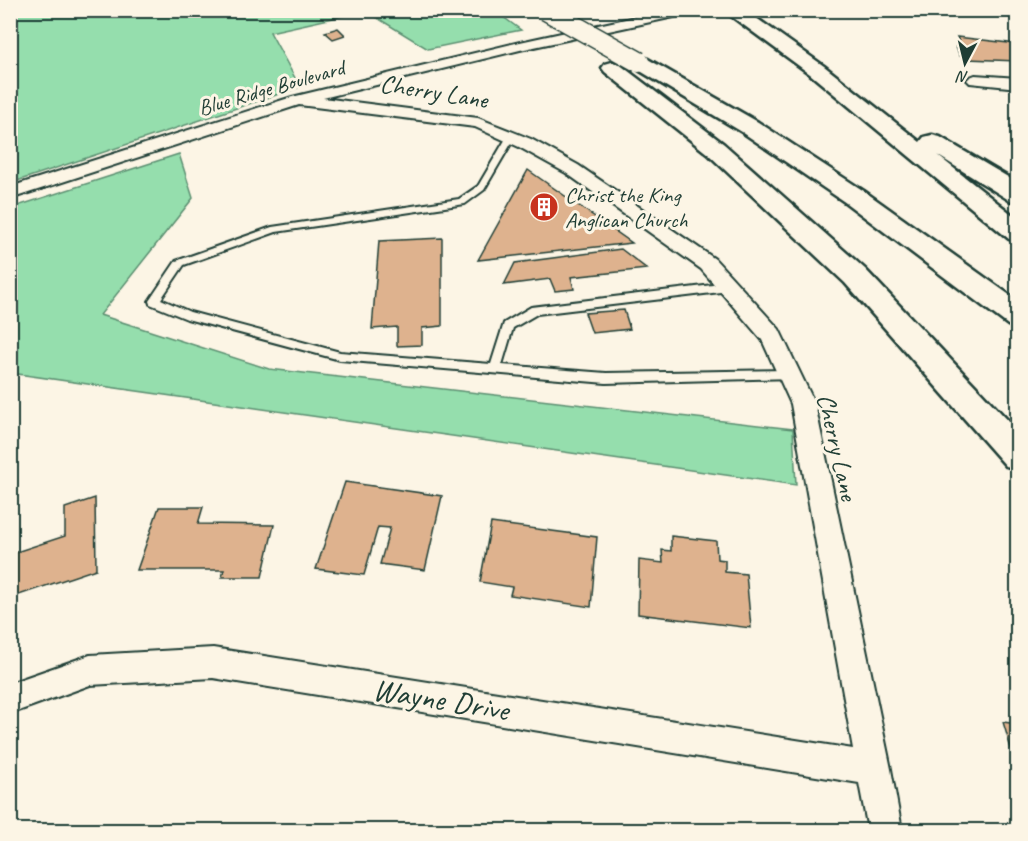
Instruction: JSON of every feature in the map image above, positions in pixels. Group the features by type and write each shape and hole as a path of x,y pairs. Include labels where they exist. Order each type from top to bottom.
{"highway":[{"path":"541,10 716,149 855,276 1017,455"},
{"path":"546,10 750,128 846,191 1017,316"},
{"path":"732,10 817,70 1017,194"},
{"path":"817,70 1017,233"}],"street":[{"name":"Blue Ridge Boulevard","path":"10,193 298,100 508,48 688,10"},
{"path":"975,80 1017,83"},
{"name":"Cherry Lane","path":"298,100 478,123 511,137 572,169 708,264 771,335 803,404 885,831"},
{"name":"Wayne Drive","path":"10,699 90,670 213,663 874,769"}],"lane":[{"path":"511,137 481,188 462,202 275,229 180,263 154,301 187,315 340,356 606,378 790,375"},
{"path":"495,369 508,326 535,310 729,287"}],"green space":[{"path":"10,11 365,11 270,32 300,87 11,183"},
{"path":"366,11 495,11 521,30 428,49"},
{"path":"179,154 193,198 100,315 269,369 793,429 796,485 11,373 11,208"}],"building":[{"path":"338,28 345,35 333,39 325,32"},
{"path":"957,37 1017,44 1018,61 967,59 960,56 956,47 962,48"},
{"name":"Christ the King Anglican Church","path":"528,170 632,243 478,260"},
{"path":"442,238 442,326 422,328 422,345 397,346 397,327 372,329 379,241"},
{"path":"621,249 647,269 571,277 574,289 555,291 550,279 504,285 515,263"},
{"path":"624,310 630,329 592,333 585,313"},
{"path":"345,482 442,496 425,570 380,564 390,528 378,527 364,575 316,569"},
{"path":"95,498 96,569 10,598 10,554 65,536 65,508"},
{"path":"159,507 203,507 198,524 274,525 262,577 222,577 224,570 137,570"},
{"path":"491,523 597,537 591,607 510,595 512,587 480,582"},
{"path":"671,536 716,541 717,559 725,560 725,572 746,574 751,628 638,614 639,560 663,563 662,550 671,551"},
{"path":"1003,722 1018,724 1018,772"}],"place":[{"name":"Christ the King Anglican Church","path":"544,207"}]}
